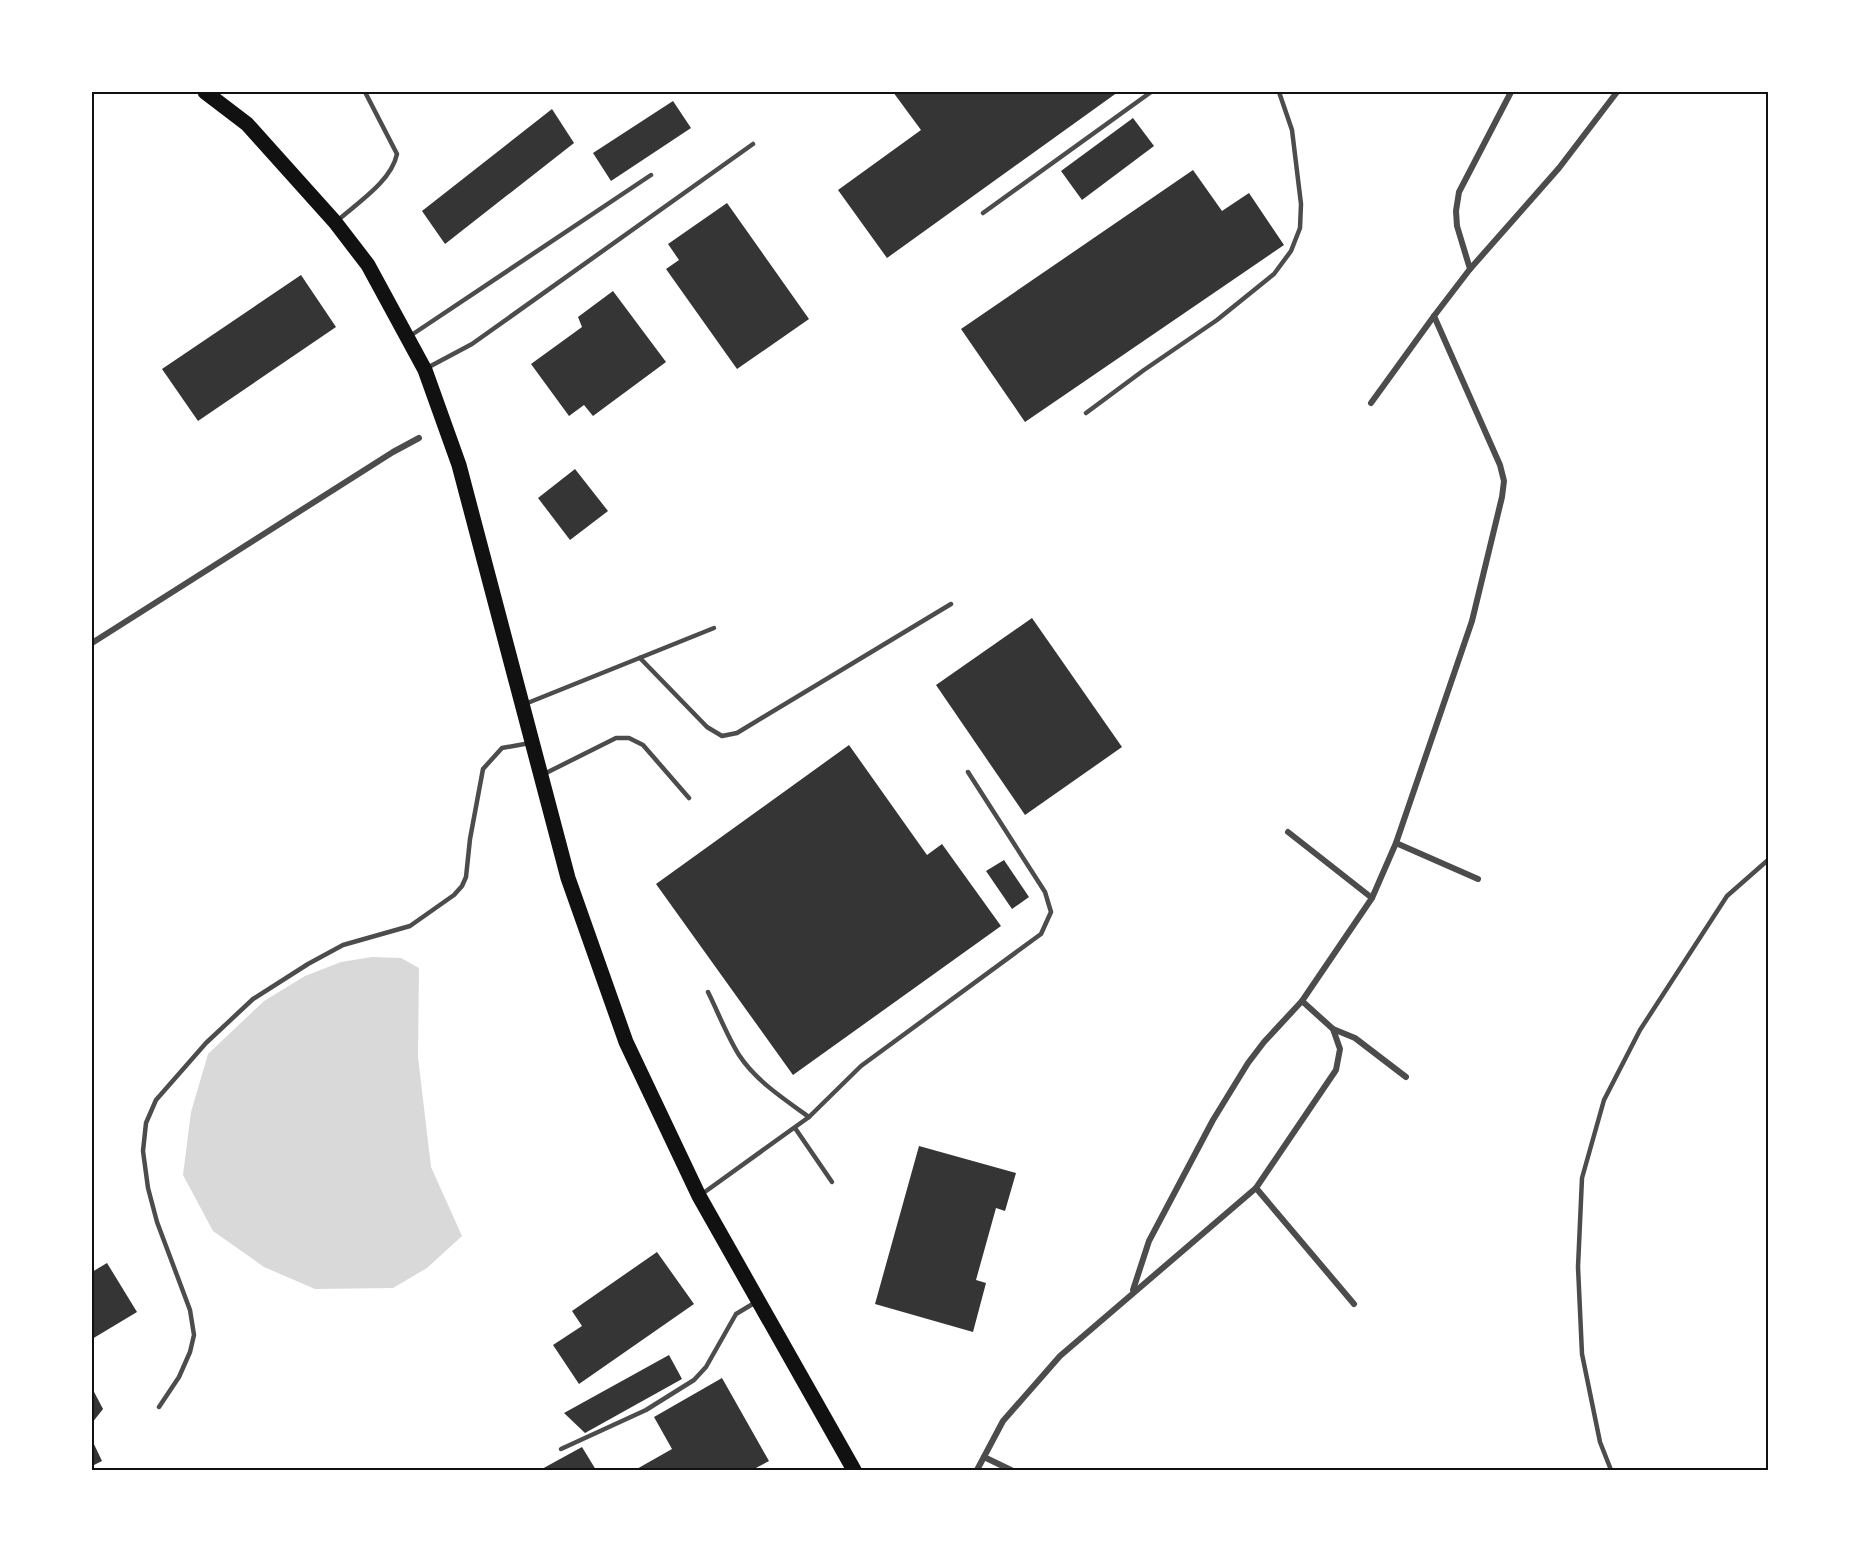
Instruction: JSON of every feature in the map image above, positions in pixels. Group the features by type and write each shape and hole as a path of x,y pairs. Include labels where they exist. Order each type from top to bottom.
{"main road":[{"path":"205,92 247,124 335,222 368,265 425,370 459,465 568,878 626,1042 699,1196 854,1470"}],"street":[{"path":"1470,268 1457,226 1456,211 1460,192 1511,92"},
{"path":"1371,403 1470,268 1559,168 1617,92"},
{"path":"1133,1292 1149,1241 1213,1120 1248,1063 1302,1000 1372,898 1396,843 1472,621 1503,497 1504,481 1500,465 1434,316"},
{"path":"92,643 393,452 419,438"},
{"path":"1288,832 1372,898"},
{"path":"1396,843 1478,879"},
{"path":"1302,1000 1333,1029 1355,1038 1407,1077"},
{"path":"977,1470 1003,1421 1060,1356 1256,1188 1336,1070 1340,1049 1333,1029"},
{"path":"1256,1188 1354,1304"},
{"path":"984,1457 1011,1470"}],"lane":[{"path":"335,222 374,189 394,165 397,154 365,92"},
{"path":"983,213 1151,92"},
{"path":"1086,413 1217,320 1274,274 1291,251 1300,228 1301,204 1292,130 1279,92"},
{"path":"425,370 472,344 753,144"},
{"path":"408,338 651,175"},
{"path":"640,658 707,727 722,736 737,733 951,604"},
{"path":"522,705 714,628"},
{"path":"541,776 616,738 629,738 643,745 689,798"},
{"path":"159,1407 179,1377 190,1352 194,1335 189,1310 157,1222 142,1151 146,1123 156,1100 206,1043 253,999 308,964 344,945 410,926 454,895 466,877 470,839 483,769 502,748 532,743"},
{"path":"699,1196 809,1117 861,1065 1041,934 1051,912 1045,892 968,772"},
{"path":"1611,1470 1600,1442 1582,1354 1578,1267 1582,1178 1604,1101 1640,1030 1727,896 1768,860"},
{"path":"708,992 738,1054 750,1069 809,1117"},
{"path":"795,1128 832,1182"},
{"path":"561,1449 646,1410 694,1380 706,1367 736,1314 759,1301"}],"shaded area":[{"path":"372,957 401,958 419,968 418,1057 431,1167 462,1236 427,1268 393,1288 315,1289 264,1267 213,1231 183,1175 191,1112 208,1054 264,1001 305,976 341,962"}],"building":[{"path":"893,92 1118,92 887,258 838,190 921,130"},
{"path":"673,101 691,128 611,181 593,153"},
{"path":"552,109 574,143 445,244 422,211"},
{"path":"1133,118 1154,146 1082,200 1061,171"},
{"path":"1193,170 1222,211 1249,193 1284,245 1025,422 961,329"},
{"path":"727,203 809,319 737,369 666,269 679,260 668,244"},
{"path":"301,275 336,327 198,421 162,369"},
{"path":"613,291 666,362 593,416 584,405 569,416 531,364 582,327 578,317"},
{"path":"575,469 608,511 570,540 538,498"},
{"path":"1032,618 1122,747 1025,815 936,685"},
{"path":"849,745 927,855 942,844 1001,926 793,1075 656,884"},
{"path":"1004,860 1029,897 1012,909 986,871"},
{"path":"919,1146 1016,1173 1005,1211 996,1208 976,1280 986,1283 973,1332 875,1304"},
{"path":"657,1252 694,1304 579,1384 553,1345 582,1326 572,1311"},
{"path":"107,1263 137,1312 92,1339 92,1272"},
{"path":"669,1355 682,1379 585,1433 564,1413"},
{"path":"722,1378 769,1461 752,1470 635,1470 672,1449 654,1417"},
{"path":"92,1388 103,1409 92,1423"},
{"path":"92,1440 102,1461 92,1466"},
{"path":"582,1447 596,1470 540,1470"}]}
